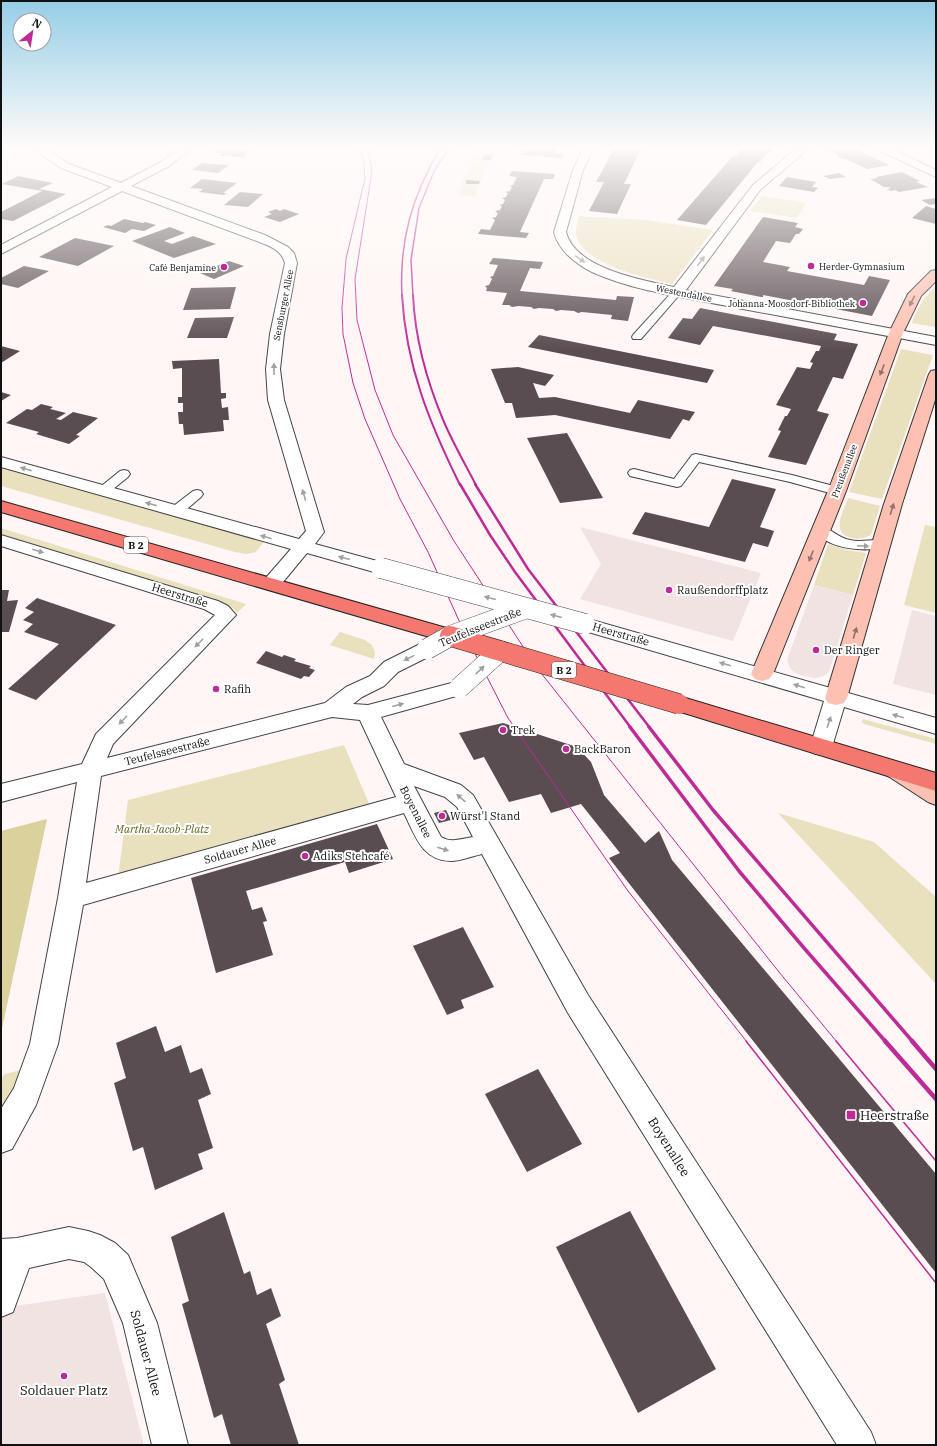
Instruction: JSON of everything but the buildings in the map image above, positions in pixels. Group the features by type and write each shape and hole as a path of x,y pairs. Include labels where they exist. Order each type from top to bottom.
{"main road":[{"name":"B 2","path":"1,506 450,636 936,782"}],"street":[{"path":"1,250 65,216"},
{"name":"Sensburger Allee","path":"201,216 285,249 290,256 291,263 276,341 274,369 276,400 315,532 304,548"},
{"name":"Westendallee","path":"565,216 560,232 562,242 576,256 596,269 628,281 677,292 936,341"},
{"path":"677,292 735,216"},
{"name":"Preußenallee","path":"762,674 821,530 896,333 916,294 936,274"},
{"path":"821,747 882,544 936,374"},
{"name":"Heerstraße","path":"1,462 304,548 585,624 762,674 836,698 936,726"},
{"name":"Heerstraße","path":"1,540 211,605 222,610 226,615 104,740 90,771"},
{"path":"271,584 304,548"},
{"name":"Teufelsseestraße","path":"332,709 354,692 376,681 391,667 428,649 450,636 527,608"},
{"name":"Teufelsseestraße","path":"1,793 332,709 368,713 459,688 500,651"},
{"name":"Boyenallee","path":"368,713 410,802 432,844 442,850 452,851 488,843"},
{"name":"Boyenallee","path":"395,770 453,791 466,801 578,1004 858,1445"},
{"path":"895,770 936,796"},
{"path":"1,1138 26,1095 44,1044 71,898 90,771"},
{"name":"Soldauer Allee","path":"71,898 410,802"},
{"name":"Soldauer Allee","path":"9,1254 70,1243 88,1247 103,1255 116,1267 140,1323 170,1445"},
{"path":"1,1300 9,1254"}],"lane":[{"path":"637,337 677,292"},
{"path":"634,473 677,483 696,458 792,479 836,491"},
{"path":"103,491 124,474"},
{"path":"176,511 197,494"},
{"path":"821,530 833,540 864,547 882,544"}],"green space":[{"path":"579,216 587,216 646,220 713,230 672,284 632,274 602,262 590,254 581,245 576,234"},
{"path":"936,286 936,327 912,323 921,303"},
{"path":"901,349 933,355 882,499 849,492"},
{"path":"1,467 261,541 263,543 256,552 246,554 235,552 1,486"},
{"path":"848,498 880,506 871,535 862,538 852,538 841,532 841,516"},
{"path":"925,525 936,527 936,613 904,605"},
{"path":"1,528 246,604 237,613 234,609 216,601 1,534"},
{"path":"828,544 847,550 866,553 853,595 814,585"},
{"path":"340,632 365,640 372,645 375,653 374,659 330,645"},
{"path":"863,719 936,739 936,744 864,724 862,722"},
{"name":"Martha-Jacob-Platz","path":"344,745 370,806 118,878 128,800"},
{"path":"778,813 874,842 936,897 936,984"},
{"path":"21,1070 13,1092 1,1111 1,1079 5,1074"}],"shaded area":[{"name":"Raußendorffplatz","path":"580,527 761,573 733,641 580,599 601,564"},
{"path":"814,585 853,595 829,672 824,676 815,678 803,676 794,672 790,668 787,660"},
{"path":"912,610 936,616 936,695 893,684"},
{"path":"47,819 1,1033 1,831"},
{"name":"Soldauer Platz","path":"105,1293 144,1445 1,1445 1,1308"}],"tram line":[{"path":"356,216 346,259 342,308 343,334 353,383 365,419 400,499 428,552 466,636 508,718 628,891 747,1042"},
{"path":"365,216 355,279 357,320 375,390 393,435 454,541 537,668 779,972 837,1042"},
{"path":"746,1041 936,1283"},
{"path":"836,1041 936,1161"}],"railway":[{"path":"402,295 403,256 405,238 410,216"},
{"path":"413,296 411,260 418,216"},
{"path":"402,295 408,346 421,393 438,439 460,485"},
{"path":"413,295 416,328 427,376 438,407 455,446 476,485"},
{"path":"460,484 490,535 515,572 631,728"},
{"path":"475,484 528,569 650,728"},
{"path":"630,727 739,871 886,1042"},
{"path":"649,727 713,810 913,1042"},
{"path":"885,1041 936,1099"},
{"path":"912,1041 936,1069"}],"place":[{"name":"Herder-Gymnasium","path":"811,266"},
{"name":"Café Benjamine","path":"224,267"},
{"name":"Johanna-Moosdorf-Bibliothek","path":"863,303"},
{"name":"Raußendorffplatz","path":"669,590"},
{"name":"Der Ringer","path":"816,650"},
{"name":"Rafih","path":"216,689"},
{"name":"Trek","path":"503,730"},
{"name":"BackBaron","path":"566,749"},
{"name":"Würst'l Stand","path":"442,816"},
{"name":"Adiks Stehcafé","path":"305,856"},
{"name":"Heerstraße","path":"851,1115"},
{"name":"Soldauer Platz","path":"64,1376"}]}
